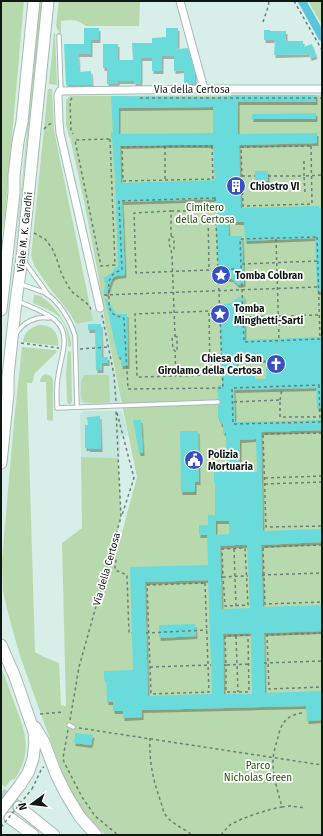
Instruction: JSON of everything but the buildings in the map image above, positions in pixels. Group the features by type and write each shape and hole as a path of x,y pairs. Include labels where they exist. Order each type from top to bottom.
{"main road":[{"name":"Viale M. K. Gandhi","path":"1,310 14,193 14,176 22,122 34,1"},
{"name":"Viale M. K. Gandhi","path":"1,463 8,393 8,376 16,343 16,301 22,258 48,1"},
{"path":"1,635 3,648 34,716 56,774 80,817 96,835"},
{"path":"1,810 20,785 32,765 34,753 34,716"},
{"path":"19,807 54,835"},
{"path":"10,818 33,835"}],"street":[{"path":"180,1 204,89"},
{"name":"Via della Certosa","path":"61,91 322,89"},
{"path":"61,91 58,93 58,122 100,308"}],"lane":[{"path":"59,36 61,91"},
{"path":"22,258 49,296 62,309 73,328 75,336 77,407"},
{"path":"18,284 38,290 49,296"},
{"path":"16,301 44,313 54,319 61,327 64,339 57,378 57,408 218,402"},
{"path":"16,343 20,328 32,320 42,317 54,319"},
{"path":"69,725 73,727"}],"path":[{"path":"263,22 269,1"},
{"path":"294,1 322,50"},
{"path":"73,98 70,101 71,130 73,134"},
{"path":"137,98 322,98"},
{"path":"42,130 50,124 58,122"},
{"path":"110,139 115,265 100,266 75,140 110,139"},
{"path":"164,146 166,180"},
{"path":"212,146 213,179 166,180 123,181 122,147 212,146"},
{"path":"311,146 312,204 243,206 242,176 241,147 311,146"},
{"path":"304,159 305,192"},
{"path":"268,176 322,175"},
{"path":"242,176 255,176"},
{"path":"216,198 219,272 223,388 128,389 124,319 123,317 114,315 110,310 108,301 108,285 110,278 122,270 119,201 216,198"},
{"path":"208,211 209,270 136,273 134,213 171,212 208,211"},
{"path":"171,212 171,236 169,238 170,249 172,252"},
{"path":"32,233 36,233 45,239 52,248 62,275 71,291 90,306 91,310"},
{"path":"171,236 174,238 172,272 175,336 177,338 177,349 175,352"},
{"path":"317,237 320,339 244,342 241,264 240,239 317,237"},
{"path":"276,239 279,339"},
{"path":"241,264 318,261"},
{"path":"219,272 227,272 235,269"},
{"path":"100,295 317,287"},
{"path":"100,308 114,375 116,405"},
{"path":"209,311 210,375 137,377 135,314 174,312 209,311"},
{"path":"243,317 319,315"},
{"path":"175,336 172,338 173,349 175,352 176,376"},
{"path":"16,343 58,348"},
{"path":"78,349 108,347"},
{"path":"319,385 320,422 233,424 233,402 232,388 319,385"},
{"path":"280,421 280,400 282,389"},
{"path":"233,402 280,400"},
{"name":"Via della Certosa","path":"118,835 95,816 82,797 63,758 79,667 121,517 134,478 124,436 116,411 121,517"},
{"path":"280,417 317,417"},
{"path":"322,433 263,434 266,527 322,526"},
{"path":"265,478 322,476"},
{"path":"265,484 322,482"},
{"path":"322,545 263,547 265,604 322,602"},
{"path":"245,548 248,605 225,606 222,577 222,549 234,549 245,548"},
{"path":"234,549 236,606"},
{"path":"110,558 116,560 115,570 126,575 127,577 129,633 132,633"},
{"path":"263,575 322,573"},
{"path":"222,577 247,576"},
{"path":"205,583 209,692 151,694 147,585 205,583 208,580"},
{"path":"148,633 207,630"},
{"path":"322,633 267,635 268,689 322,687"},
{"path":"248,635 250,664 249,692 226,692 225,636 236,636 248,635"},
{"path":"236,636 238,692"},
{"path":"264,663 322,661"},
{"path":"225,665 250,664"},
{"path":"150,667 209,665"},
{"path":"34,716 64,712"},
{"path":"282,807 275,776 273,758 282,724 292,716 302,713"},
{"path":"73,727 322,765"},
{"path":"150,738 149,748 152,773 158,796 165,814 173,822 192,835"},
{"path":"1,827 32,788"},
{"path":"221,835 229,826 266,811 290,806 306,808"}],"shaded area":[{"path":"102,308 121,404 83,404 80,402 78,341 74,325 92,321 91,311"},
{"path":"85,411 122,411 128,436 120,436 120,458 81,457 80,415"}],"green space":[{"path":"1,1 24,1 5,215 1,238"},
{"path":"40,1 42,1 13,274 13,273"},
{"path":"59,1 140,1 139,26 86,26 74,20 68,20 61,21 60,34 56,26"},
{"path":"308,1 322,1 322,25"},
{"path":"55,33 57,85 49,84"},
{"path":"48,89 52,89 54,130 93,321 76,324 69,312 35,267 31,256"},
{"name":"Cimitero della Certosa","path":"322,95 322,835 106,835 85,817 67,786 20,656 3,591 2,560 22,347 55,350 57,351 56,353 35,373 32,383 27,383 35,652 59,663 61,705 66,706 62,543 82,528 81,457 118,458 121,517 108,564 113,566 137,477 105,322 99,279 85,206 66,124 66,100 70,96"},
{"path":"34,295 42,297 48,302 63,320 69,334 71,347 68,346 68,335 62,321 56,314 33,303"},
{"path":"39,325 48,326 54,331 57,337 58,346 23,342 28,331"},
{"path":"68,351 71,352 71,404 68,404 67,401 66,373"},
{"path":"46,374 51,376 53,380 53,421 47,420 46,382 40,382 43,375"},
{"path":"85,375 109,376 110,402 87,403 82,400 81,382"},
{"path":"1,667 25,734 26,743 24,761 20,770 14,780 12,779 5,787 1,784"}],"waterway":[{"path":"302,1 322,37"}],"tunnel":[{"path":"1,793 19,807"}],"place":[{"name":"Chiostro VI","path":"236,186"},
{"name":"Tomba Colbran","path":"221,275"},
{"name":"Tomba Minghetti-Sarti","path":"220,314"},
{"name":"Chiesa di San Girolamo della Certosa","path":"276,364"},
{"name":"Polizia Mortuaria","path":"194,460"}],"park label":[{"name":"Parco Nicholas Green","path":"258,770"}]}
